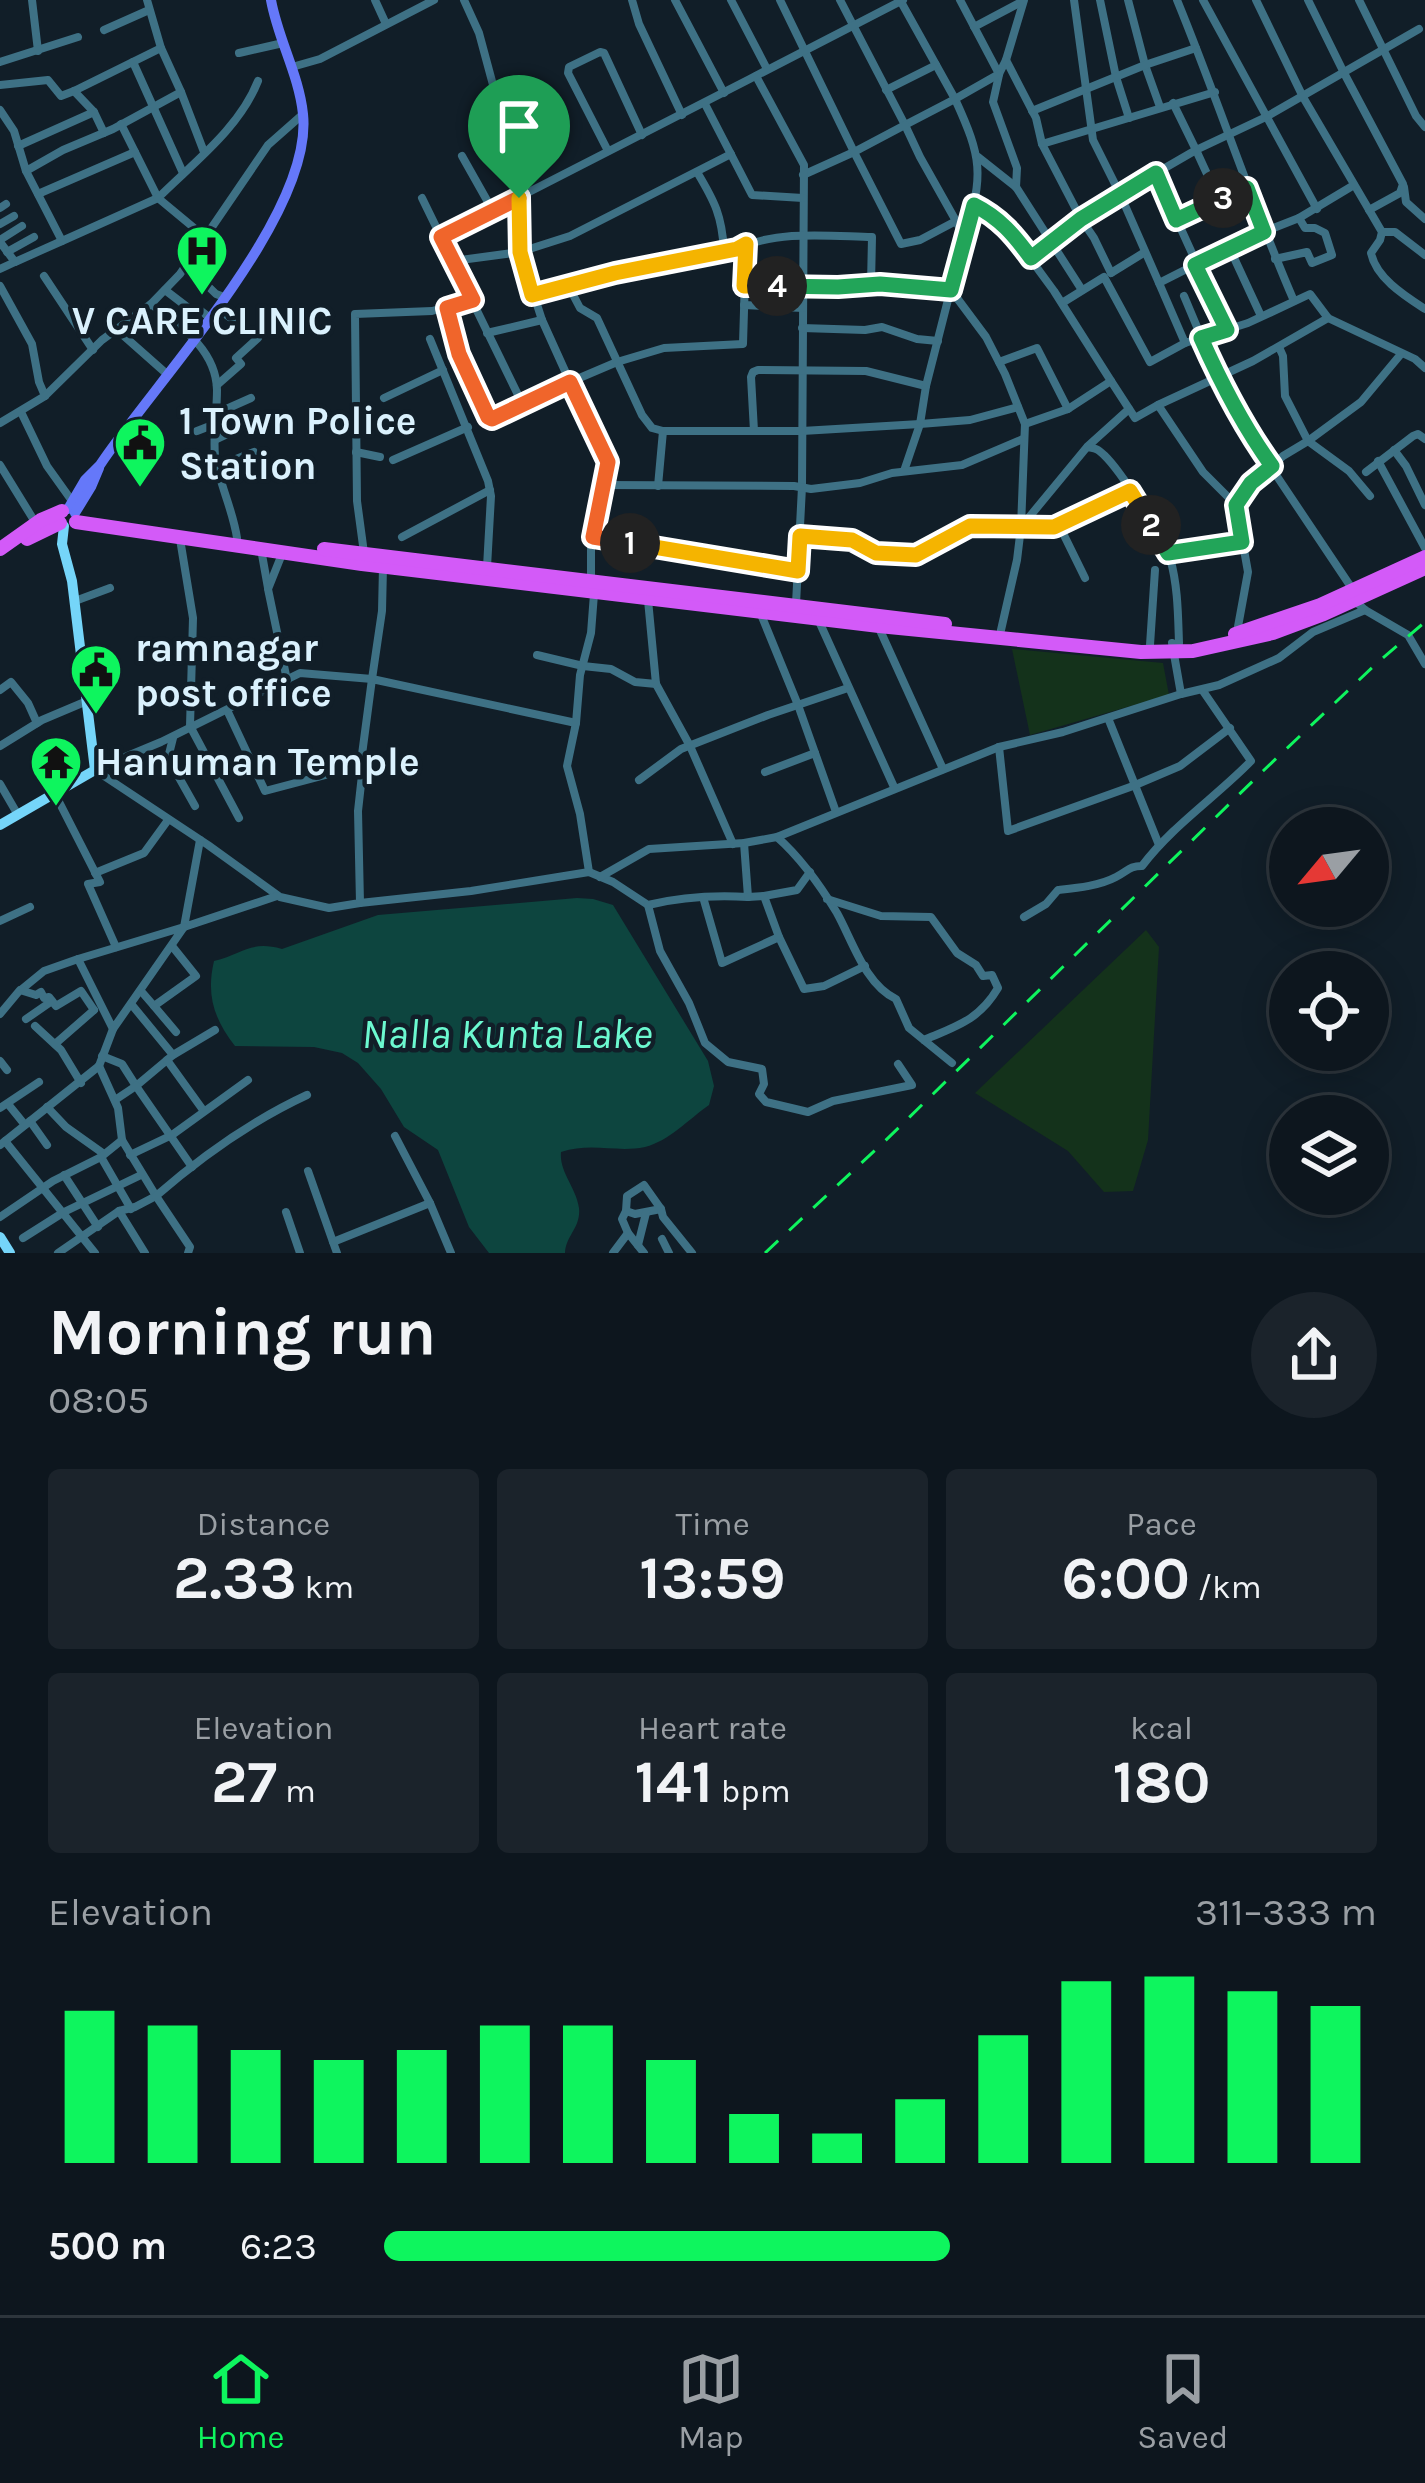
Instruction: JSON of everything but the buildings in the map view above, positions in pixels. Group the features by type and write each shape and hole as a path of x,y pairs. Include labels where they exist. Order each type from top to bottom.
{"highway":[{"path":"0,553 69,515 180,539 284,552 1204,649 1273,633 1425,568"},
{"path":"0,553 35,523 69,515 364,554 384,562 487,567 648,599 1088,649 1174,646 1357,600 1425,553"}],"main road":[{"path":"69,515 272,224 296,170 303,143 303,113 271,0"}],"street":[{"path":"32,0 38,51"},
{"path":"375,0 386,24"},
{"path":"292,67 320,59 434,0"},
{"path":"464,0 479,33 518,161 520,252 532,295 608,462 590,562 591,634 567,766 589,872"},
{"path":"632,0 638,24 682,116"},
{"path":"675,0 724,93"},
{"path":"731,0 766,69"},
{"path":"780,0 901,244 920,240 956,221"},
{"path":"840,0 964,237"},
{"path":"441,237 901,0 955,99 977,157 978,181 920,424 904,471"},
{"path":"960,0 999,74"},
{"path":"974,27 1023,0"},
{"path":"1016,187 1017,168 993,103 1023,0"},
{"path":"1074,0 1093,140 1185,343"},
{"path":"1100,0 1129,118"},
{"path":"1128,0 1160,107"},
{"path":"1177,0 1294,301"},
{"path":"1203,0 1317,209"},
{"path":"1256,0 1303,97 1382,232 1371,253 1372,262 1402,295 1424,305"},
{"path":"1308,0 1404,187 1408,204 1425,219"},
{"path":"1359,0 1425,128"},
{"path":"104,30 148,5 204,152"},
{"path":"1031,258 1120,194 1419,29"},
{"path":"0,62 78,37"},
{"path":"239,52 283,44"},
{"path":"0,86 48,80 61,95 74,92 161,48"},
{"path":"1032,111 1196,48"},
{"path":"608,151 567,70 600,52 642,135"},
{"path":"1006,60 1032,111 1042,144 1094,238 1150,362 1185,343 1310,294 1328,318 1425,368"},
{"path":"133,62 183,173"},
{"path":"886,90 936,65"},
{"path":"803,175 999,74"},
{"path":"757,76 804,165 802,487 796,606"},
{"path":"0,268 158,198 244,109 258,81"},
{"path":"74,92 94,112 104,133"},
{"path":"26,171 182,92"},
{"path":"1042,144 1214,92"},
{"path":"1173,103 1219,200"},
{"path":"705,104 752,195 803,198"},
{"path":"0,110 14,131 26,171 62,241"},
{"path":"18,146 94,112"},
{"path":"1,422 45,396 165,290 268,145 303,113"},
{"path":"122,124 158,198 205,238"},
{"path":"38,194 135,152"},
{"path":"453,261 520,252 570,236 731,154"},
{"path":"462,156 493,211"},
{"path":"977,157 1016,187 1082,290"},
{"path":"697,172 717,206 724,251"},
{"path":"1156,173 1227,330"},
{"path":"1159,283 1300,218 1354,184"},
{"path":"1369,210 1404,187"},
{"path":"1176,220 1247,188"},
{"path":"422,198 522,403"},
{"path":"974,205 1007,226 1135,418 1328,318"},
{"path":"0,224 14,216"},
{"path":"1276,259 1306,251 1312,263 1332,255 1325,233 1305,227 1300,218"},
{"path":"2,244 22,226"},
{"path":"1382,232 1394,232 1425,255"},
{"path":"532,295 753,241 802,236 872,237 872,284"},
{"path":"2,244 34,237"},
{"path":"2,244 14,262"},
{"path":"447,308 459,354 488,417 496,418 617,362 664,348 743,344 746,244"},
{"path":"1229,247 1261,316"},
{"path":"1062,303 1145,252"},
{"path":"185,264 216,294 216,308"},
{"path":"44,276 93,350"},
{"path":"744,286 872,284 951,290 986,337 1024,424 1021,527 1001,630"},
{"path":"0,286 32,344 45,396"},
{"path":"569,286 580,308 597,318 642,415 652,428 663,431 920,424 970,419 1018,406"},
{"path":"165,290 195,313 216,308 258,338 236,358 241,364 217,386"},
{"path":"1184,296 1218,377 1252,439 1357,600 1408,635 1425,664"},
{"path":"364,554 357,501 355,314 432,311 473,300"},
{"path":"151,304 193,338 211,361 217,386 218,466 237,538"},
{"path":"745,304 802,308"},
{"path":"488,333 542,320"},
{"path":"802,328 882,326 938,341"},
{"path":"116,329 168,375"},
{"path":"430,339 482,459 490,490 487,567"},
{"path":"1279,347 1285,396 1308,441 1349,471 1370,496"},
{"path":"999,362 1037,348 1068,409"},
{"path":"1236,505 1251,483 1360,402 1401,354"},
{"path":"384,398 443,370"},
{"path":"754,431 753,372 758,370 866,371 926,386"},
{"path":"1024,424 1068,409 1111,381"},
{"path":"197,431 251,398"},
{"path":"1158,405 1203,472 1236,505 1248,572 1237,633"},
{"path":"1021,527 1087,447 1129,409"},
{"path":"21,412 69,515 62,544 75,601 95,770 278,896 329,908 471,892 589,872 613,882 648,905 660,951 705,1043 728,1062 762,1069 764,1084 759,1094 766,1102 808,1112 912,1085 898,1064"},
{"path":"215,440 261,418"},
{"path":"393,460 468,427"},
{"path":"658,486 663,431"},
{"path":"1366,472 1418,434 1425,439"},
{"path":"602,484 812,489 962,465 1023,439"},
{"path":"1087,447 1107,458 1168,553 1176,594 1174,646 1181,694"},
{"path":"1394,450 1425,505"},
{"path":"218,466 254,452"},
{"path":"356,452 380,457"},
{"path":"1378,461 1425,553"},
{"path":"0,465 35,523"},
{"path":"402,537 490,490"},
{"path":"800,536 852,540 876,553 916,555 970,526 1044,529 1130,491"},
{"path":"1059,525 1085,578"},
{"path":"593,537 798,571"},
{"path":"180,539 193,618 190,726 239,818"},
{"path":"1168,553 1242,542"},
{"path":"261,549 287,680"},
{"path":"268,589 284,552"},
{"path":"360,903 361,762 382,611 384,562"},
{"path":"1150,645 1155,570"},
{"path":"75,601 110,588"},
{"path":"648,599 656,684 690,746 733,844"},
{"path":"600,877 649,849 777,837 999,747 1202,691 1279,658 1357,600"},
{"path":"760,612 836,812"},
{"path":"818,619 894,787"},
{"path":"879,626 943,769"},
{"path":"537,655 611,669 634,682 656,684"},
{"path":"0,825 95,770 299,673 372,679 576,723"},
{"path":"0,690 11,682 38,723"},
{"path":"639,780 681,749 848,688"},
{"path":"1024,917 1058,890 1084,887 1142,866 1251,761 1202,691"},
{"path":"0,746 86,701"},
{"path":"227,710 265,791 361,762"},
{"path":"1108,718 1159,845"},
{"path":"999,747 1008,831 1180,766 1230,728"},
{"path":"175,734 168,758 195,806"},
{"path":"765,772 815,753"},
{"path":"0,784 18,815"},
{"path":"55,794 100,881 88,884 116,946"},
{"path":"95,873 144,853 168,820"},
{"path":"777,837 801,858 881,992 896,999 908,1028 952,1063"},
{"path":"95,1253 3,1143 81,1083 101,1061 113,1029 184,927 200,840"},
{"path":"744,843 748,897"},
{"path":"648,905 797,890 810,872"},
{"path":"0,1013 44,971 278,896"},
{"path":"764,896 805,989 824,986 865,967"},
{"path":"703,897 722,963 779,938"},
{"path":"827,899 881,916 931,917 982,976 992,975 998,988 986,1008 967,1022 923,1040"},
{"path":"0,921 30,907"},
{"path":"154,1006 196,976 172,946"},
{"path":"78,959 98,1008"},
{"path":"20,990 40,992 56,1006 81,991 113,1029"},
{"path":"141,991 176,1032"},
{"path":"26,1019 52,1001"},
{"path":"131,1004 203,1110"},
{"path":"55,1044 98,1008"},
{"path":"34,1026 61,1050 81,1083"},
{"path":"115,1100 215,1030"},
{"path":"101,1061 122,1064 192,1167"},
{"path":"101,1061 122,1140 190,1247 188,1253"},
{"path":"130,1155 172,1135 248,1080"},
{"path":"39,1082 4,1106 47,1145"},
{"path":"58,1253 119,1211 156,1196 273,1111 307,1096"},
{"path":"46,1107 102,1155 131,1209"},
{"path":"395,1136 449,1251 432,1253"},
{"path":"0,1217 122,1140"},
{"path":"308,1171 337,1253"},
{"path":"64,1175 98,1227"},
{"path":"23,1238 141,1175"},
{"path":"641,1250 622,1219 627,1196 644,1186 692,1253"},
{"path":"333,1242 430,1203"},
{"path":"626,1211 661,1209"},
{"path":"119,1211 145,1253"},
{"path":"286,1212 299,1253"},
{"path":"613,1253 646,1212"},
{"path":"641,1250 646,1212"},
{"path":"0,1237 10,1253"},
{"path":"662,1239 669,1253"}],"shaded area":[{"path":"1012,649 1163,663 1169,695 1030,735"},
{"path":"1146,930 1159,947 1148,1140 1133,1191 1104,1192 1068,1151 975,1093"}],"water":[{"name":"Nalla Kunta Lake","path":"577,898 613,905 708,1061 714,1086 709,1105 654,1144 561,1152 579,1208 565,1253 489,1253 469,1227 438,1150 404,1127 358,1063 342,1053 314,1047 235,1046 214,1006 214,961 247,949 282,949 378,915"}],"railway":[{"path":"765,1253 1263,771 1425,622"}],"place":[{"name":"V CARE CLINIC","path":"202,297"},
{"name":"1 Town Police Station","path":"140,489"},
{"name":"ramnagar post office","path":"96,716"},
{"name":"Hanuman Temple","path":"56,808"}],"route":[{"path":"1156,173 1176,220 1247,188 1264,232 1195,265 1227,330 1201,338 1252,439 1272,466 1251,483 1236,505 1242,542 1168,553 1130,491 1054,527 970,526 916,555 876,553 852,540 800,536 798,571 593,537 608,462 570,382 496,418 488,417 459,354 447,308 473,300 441,237 519,198 520,252 532,295 746,244 744,286 880,284 951,290 974,205 1007,226 1031,258 1081,219 1156,173"}]}
